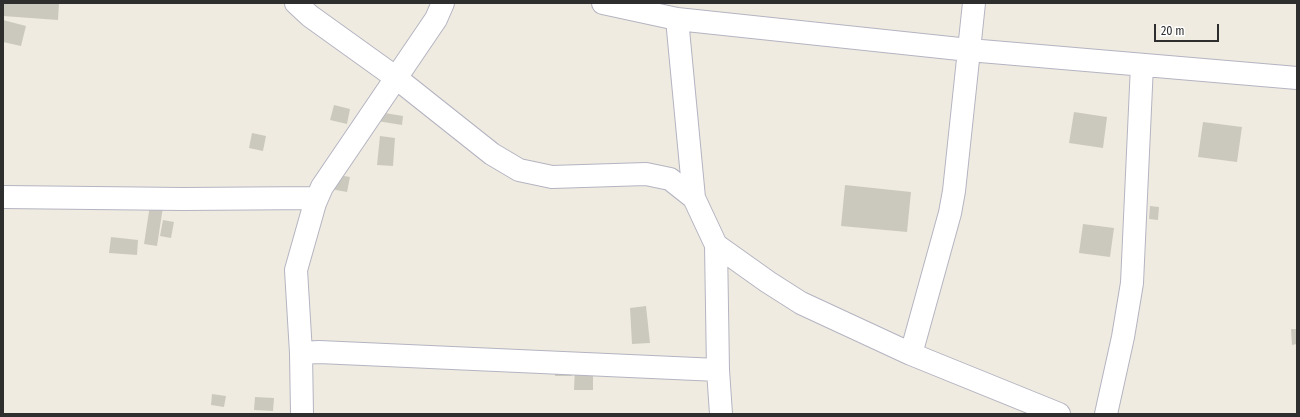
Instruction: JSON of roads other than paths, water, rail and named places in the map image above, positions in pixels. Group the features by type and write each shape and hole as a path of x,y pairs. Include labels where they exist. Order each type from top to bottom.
{"street":[{"path":"296,3 310,16 395,77 492,154 518,170 552,177 646,174 670,179 694,198"},
{"path":"302,414 301,353 296,270 298,258 318,198 346,150 436,19 443,3"},
{"path":"603,3 677,19 969,50 1297,78"},
{"path":"911,354 950,213 954,191 974,3"},
{"path":"677,19 694,198 716,245 718,370 721,414"},
{"path":"1106,414 1123,337 1132,284 1142,65"},
{"path":"3,197 183,199 318,198"},
{"path":"716,245 768,282 801,303 911,354 1059,414"},
{"path":"301,353 319,352 718,370"}]}
